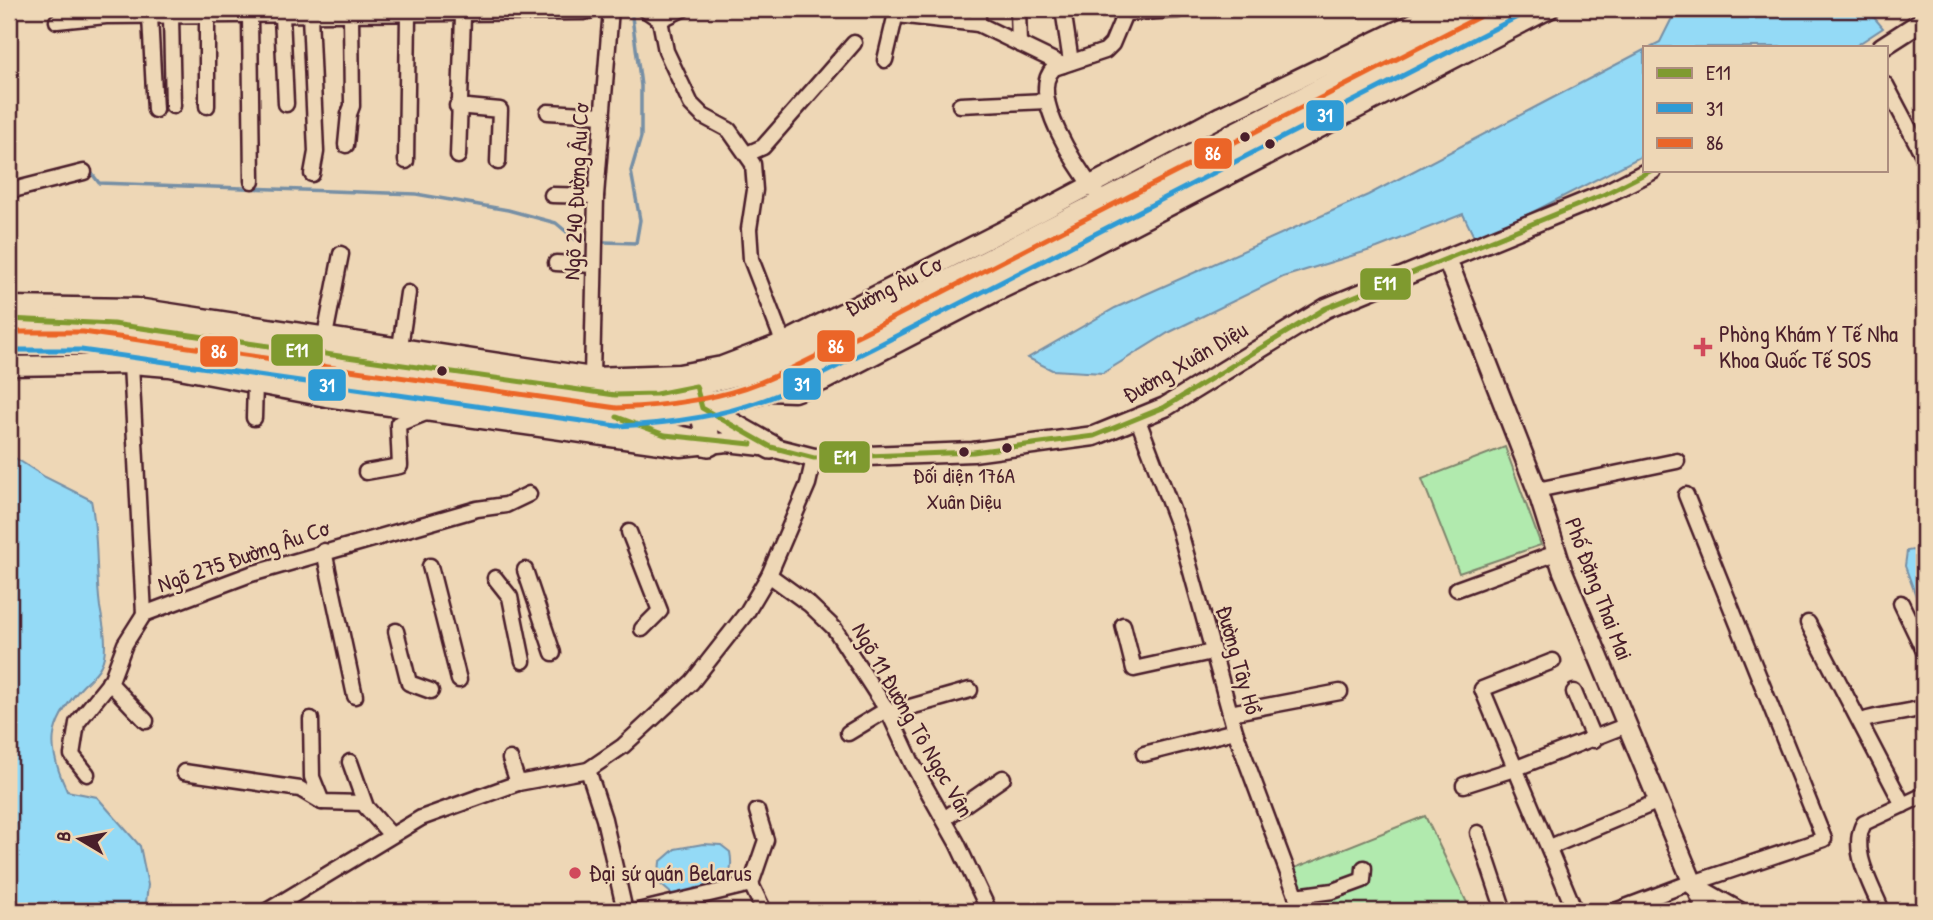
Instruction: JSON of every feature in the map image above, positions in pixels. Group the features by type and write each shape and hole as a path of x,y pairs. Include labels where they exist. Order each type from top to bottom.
{"main road":[{"name":"Đường Âu Cơ","path":"9,341 82,341 280,372 607,435 699,397 787,351 1013,258 1097,193 1478,9"},
{"name":"Đường Âu Cơ","path":"9,319 82,320 615,395 699,397 762,391 1013,258 1513,9"},
{"path":"9,354 57,352 82,341"},
{"path":"280,372 283,348"},
{"path":"762,391 754,406 754,424 771,447"},
{"path":"699,397 771,447"},
{"path":"607,435 637,429 709,444 699,397"}],"street":[{"path":"57,21 105,12 150,17 358,13 463,16 584,12 597,9"},
{"name":"Ngõ 240 Đường Âu Cơ","path":"592,377 596,196 611,9"},
{"path":"644,9 660,20 666,51 691,104 704,116 729,130 747,154 755,178 749,229 751,259 787,351"},
{"path":"660,20 684,9"},
{"path":"978,9 978,24"},
{"path":"1018,9 1019,44"},
{"path":"1063,9 1067,63"},
{"name":"Đường Âu Cơ","path":"9,306 137,308 592,377 679,374 787,351 1097,193 1221,116 1441,9"},
{"name":"Đường Âu Cơ","path":"762,391 794,392 823,381 997,290 1086,249 1549,9"},
{"path":"1097,193 1056,128 1045,89 1048,73 1067,63 1094,56 1112,44 1125,13 1178,10"},
{"path":"885,60 897,12 978,24 1067,63"},
{"path":"346,145 352,106 358,13"},
{"path":"252,181 255,14"},
{"path":"286,104 295,14"},
{"path":"295,14 316,152 312,174"},
{"path":"406,161 408,15"},
{"path":"207,16 207,106"},
{"path":"458,156 457,106 463,16"},
{"path":"150,17 155,110"},
{"path":"171,17 173,106"},
{"path":"1887,46 1924,20"},
{"path":"747,154 763,147 855,43"},
{"path":"1888,89 1924,157"},
{"path":"960,105 1047,101"},
{"path":"457,106 500,110 498,162"},
{"path":"548,112 603,115"},
{"path":"9,191 84,172"},
{"name":"Đường Xuân Diệu","path":"709,444 727,442 771,447 814,458 984,451 1094,436 1165,407 1326,308 1605,194 1648,172"},
{"path":"552,195 596,196"},
{"path":"325,336 341,254"},
{"name":"Phố Đặng Thai Mai","path":"1447,259 1537,490 1556,552 1693,884"},
{"path":"556,263 593,265"},
{"path":"400,347 408,293"},
{"name":"Đường Âu Cơ","path":"9,366 131,364 169,367 432,411 607,435"},
{"name":"Ngõ 275 Đường Âu Cơ","path":"131,364 144,614 251,574 324,551 477,509 506,505 529,494"},
{"path":"254,418 255,383"},
{"path":"366,472 400,466 398,424 432,411"},
{"name":"Đường Tây Hồ","path":"1138,420 1179,528 1235,731 1302,911"},
{"path":"267,911 421,818 518,783 588,770 623,746 692,682 747,612 769,575 808,484 814,458"},
{"path":"1537,490 1677,461"},
{"path":"1615,911 1824,839 1686,495"},
{"path":"629,532 660,611 642,629"},
{"path":"324,551 355,696"},
{"path":"1457,589 1556,552"},
{"path":"430,566 459,680"},
{"path":"525,570 553,653"},
{"name":"Ngõ 11 Đường Tô Ngọc Vân","path":"769,575 809,604 834,628 887,712 944,819 974,891 989,911"},
{"path":"495,578 510,597 523,661"},
{"path":"1901,603 1924,651"},
{"path":"87,774 72,755 77,723 109,682 125,644 144,614"},
{"path":"1808,623 1862,721 1903,805"},
{"path":"1123,625 1134,670 1212,652"},
{"path":"396,631 409,683 431,691"},
{"path":"1553,661 1482,689 1575,911"},
{"path":"109,682 146,721"},
{"path":"848,733 887,712 970,690"},
{"path":"1230,713 1340,692"},
{"path":"1574,692 1594,740"},
{"path":"1862,721 1883,713 1900,715 1924,707"},
{"path":"311,719 312,777 323,802"},
{"path":"1464,785 1594,740 1627,725"},
{"path":"1144,754 1235,731"},
{"path":"510,759 518,783"},
{"path":"350,762 364,803 391,835"},
{"path":"588,770 604,819 625,911"},
{"path":"184,772 300,789 323,802 364,803"},
{"path":"944,819 1003,778"},
{"path":"1882,911 1858,845 1860,831 1864,823 1924,794"},
{"path":"1550,847 1659,801"},
{"path":"757,811 766,840 751,884 764,911"},
{"path":"1478,833 1504,911"},
{"path":"1296,896 1333,891 1359,882 1366,877 1364,868"},
{"path":"638,911 751,884"},
{"path":"1693,884 1701,910"},
{"path":"1693,884 1738,911"}],"green space":[{"path":"1505,447 1541,545 1459,573 1422,479"},
{"path":"1425,816 1471,911 1308,911 1292,869"}],"water":[{"path":"1687,9 1867,9 1883,28 1856,46 1652,46 1660,42 1671,20"},
{"path":"1643,51 1643,156 1476,241 1463,214 1377,248 1283,277 1168,333 1103,373 1052,370 1028,358 1115,308 1368,195"},
{"path":"9,454 45,477 91,500 105,652 99,668 61,715 56,726 54,750 60,776 67,791 97,797 140,846 148,885 145,911 9,911"},
{"path":"1913,550 1924,565 1924,618 1905,566 1907,551"},
{"path":"703,844 721,845 730,852 729,875 716,887 673,895 658,882 660,862 675,849"}],"waterway":[{"path":"604,242 636,243 640,220 631,171 641,137 641,86 632,17"},
{"path":"90,171 99,183 416,194 508,210 556,223 575,239 584,240"}],"transit line":[{"name":"86","path":"9,332 83,332 617,408 708,398 744,388 800,365 1494,9"},
{"name":"31","path":"9,350 81,350 617,426 710,415 764,400 805,383 1517,17"},
{"name":"E11","path":"9,319 113,324 615,395 656,394 696,386 702,408 771,447 814,458 973,452 1094,436 1165,407 1326,308 1605,194 1648,172"},
{"name":"E11","path":"617,417 665,435 751,444"}],"place":[{"name":"Phòng Khám Y Tế Nha Khoa Quốc Tế SOS","path":"1703,347"},
{"name":"Đối diện 176A Xuân Diệu","path":"964,452"},
{"name":"Đại sứ quán Belarus","path":"575,873"}]}
